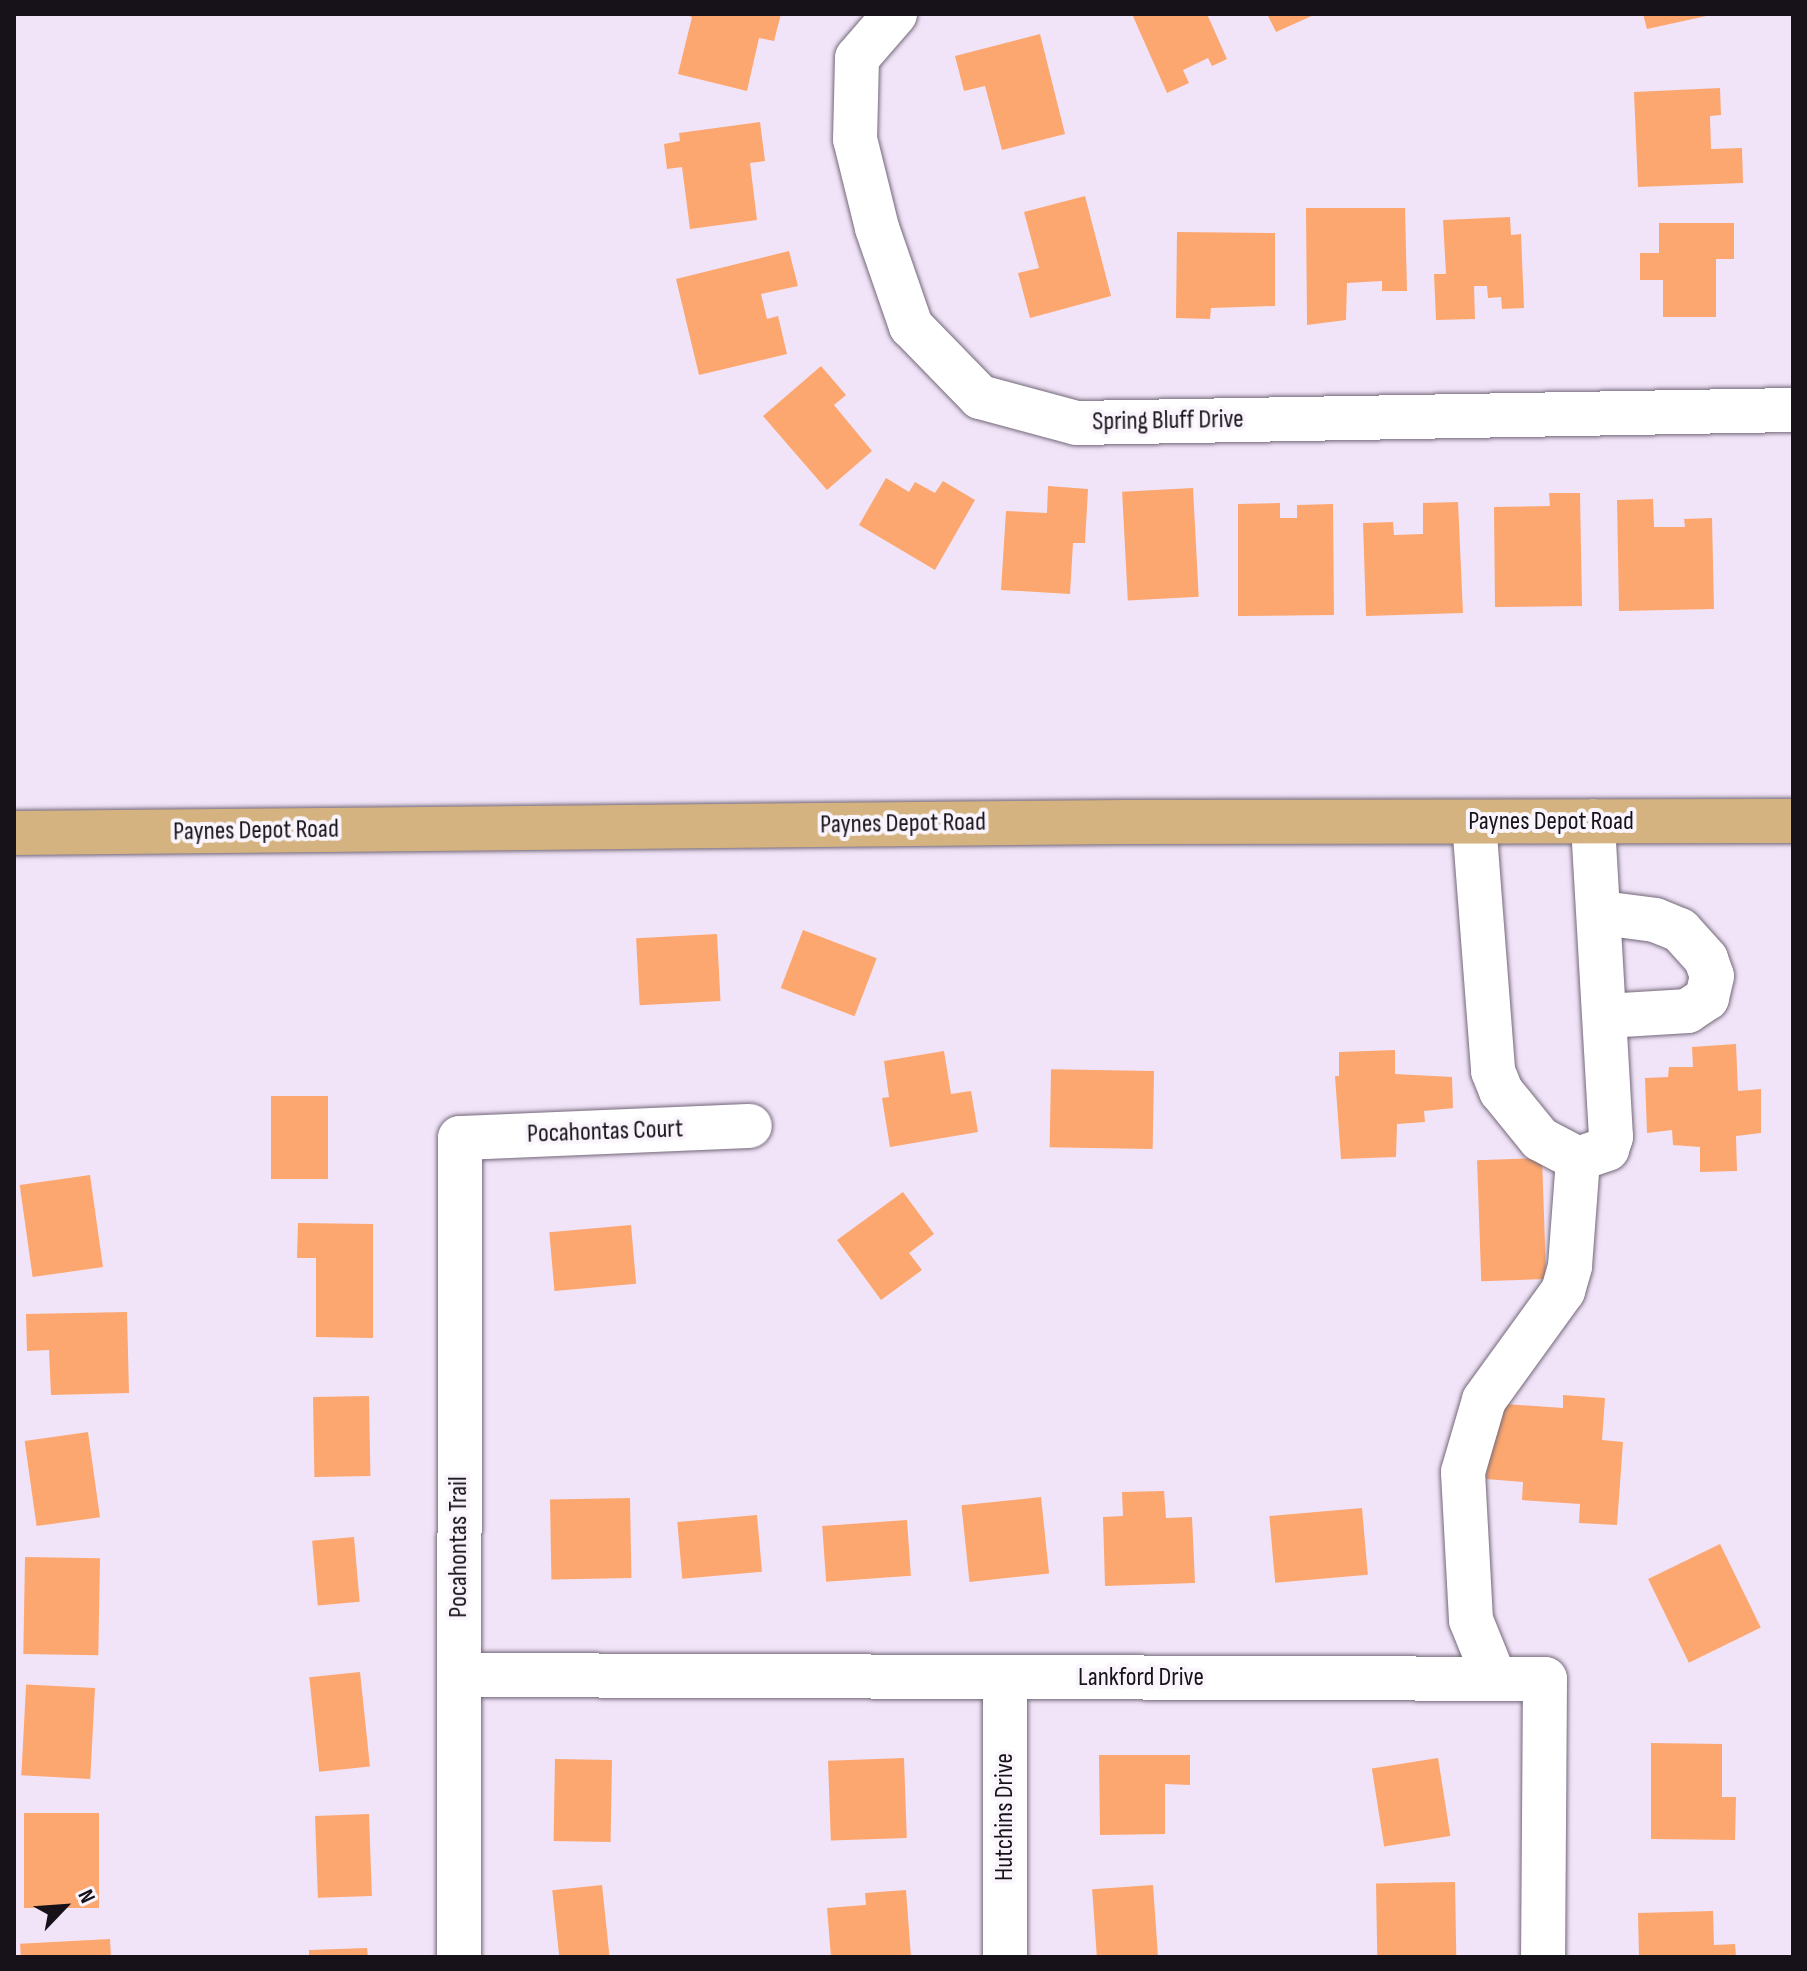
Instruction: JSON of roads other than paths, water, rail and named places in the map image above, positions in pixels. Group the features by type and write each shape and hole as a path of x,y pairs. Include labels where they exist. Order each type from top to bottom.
{"main road":[{"name":"Paynes Depot Road","path":"14,833 1793,821"}],"street":[{"name":"Spring Bluff Drive","path":"895,14 857,58 855,139 877,228 911,326 980,397 1077,423 1793,410"},
{"path":"1474,822 1493,1071 1501,1091 1540,1139 1578,1159 1607,1149 1611,1137 1602,913 1593,822"},
{"path":"1602,913 1655,920 1680,930 1694,942 1712,976 1707,998 1688,1011 1606,1016"},
{"name":"Pocahontas Court","path":"460,1138 750,1126"},
{"name":"Pocahontas Trail","path":"459,1957 460,1138"},
{"path":"1494,1677 1471,1620 1463,1472 1484,1400 1563,1291 1570,1266 1578,1159"},
{"name":"Lankford Drive","path":"459,1675 1545,1679 1543,1957"},
{"name":"Hutchins Drive","path":"1005,1678 1005,1957"}]}
